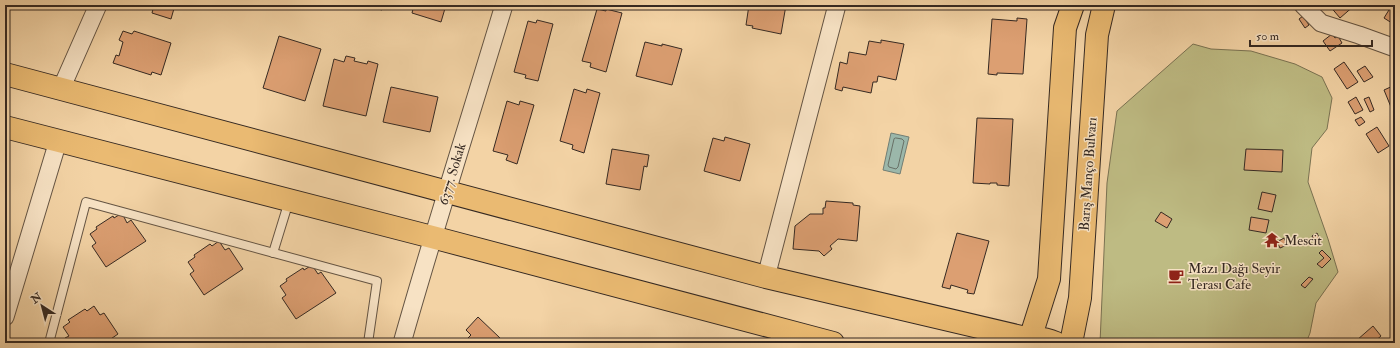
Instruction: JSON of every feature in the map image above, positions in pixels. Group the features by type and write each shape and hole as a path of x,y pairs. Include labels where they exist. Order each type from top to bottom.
{"main road":[{"path":"1025,341 1049,279 1065,28 1072,5"},
{"name":"Barış Manço Bulvarı","path":"1071,343 1080,298 1097,35 1104,5"},
{"path":"5,74 766,277 1025,341 1040,338 1056,343"},
{"path":"5,127 432,237 834,343"}],"street":[{"path":"61,89 98,5"},
{"name":"6377. Sokak","path":"402,343 432,237 504,5"},
{"path":"766,277 837,5"},
{"path":"1303,5 1321,23 1395,48"},
{"path":"5,318 58,141"}],"lane":[{"path":"273,253 289,200"},
{"path":"49,343 86,202 377,281 368,343"}],"shaded area":[{"path":"1193,44 1211,49 1251,51 1295,64 1322,77 1332,98 1327,129 1312,148 1308,182 1338,272 1316,303 1310,333 1306,343 1100,343 1107,183 1117,111"}],"water":[{"path":"891,133 909,137 900,174 883,170"}],"building":[{"path":"137,5 175,5 171,19 152,13 153,9"},
{"path":"363,5 384,5 382,10"},
{"path":"414,5 446,5 441,22 412,13"},
{"path":"749,5 786,5 781,34 752,28 753,26 746,25"},
{"path":"1329,5 1355,5 1340,18"},
{"path":"1392,5 1395,5 1395,25 1384,18"},
{"path":"597,9 606,11 606,9 622,13 606,72 590,67 591,63 582,61"},
{"path":"1303,16 1309,25 1305,28 1299,19"},
{"path":"1017,18 1027,19 1023,74 988,74 992,19 1017,21"},
{"path":"537,20 553,24 538,81 525,78 526,75 514,72 528,21 536,23"},
{"path":"123,31 132,34 134,31 171,43 161,75 152,72 151,75 113,63 116,55 119,56 123,42 119,40"},
{"path":"1332,34 1335,38 1338,36 1342,43 1330,51 1323,41"},
{"path":"279,36 321,49 305,101 263,88"},
{"path":"881,40 904,44 896,80 878,76 877,82 873,82 871,93 843,87 842,91 835,89 840,62 847,64 849,52 866,55 869,41 881,43"},
{"path":"645,42 682,49 672,85 636,76"},
{"path":"346,56 355,58 354,61 367,64 368,61 378,64 366,116 323,106 334,59 344,62"},
{"path":"1344,62 1358,82 1347,89 1334,69"},
{"path":"1365,66 1373,77 1364,82 1357,71"},
{"path":"1395,85 1395,112 1393,112 1384,90"},
{"path":"391,87 438,97 430,132 383,122"},
{"path":"574,89 586,93 587,89 600,93 584,153 572,149 573,145 560,141"},
{"path":"1356,97 1363,110 1355,114 1348,102"},
{"path":"1369,97 1374,110 1370,112 1364,99"},
{"path":"507,101 519,105 520,101 534,105 517,164 506,160 508,155 493,151"},
{"path":"1361,117 1365,122 1359,126 1355,120"},
{"path":"977,118 1013,119 1009,186 997,185 997,183 973,183"},
{"path":"1377,127 1389,146 1378,153 1366,134"},
{"path":"725,137 750,144 740,181 704,171 713,138 724,141"},
{"path":"612,149 649,155 647,167 644,166 640,190 606,184"},
{"path":"1246,149 1283,150 1282,172 1244,170"},
{"path":"1262,192 1276,195 1272,212 1258,209"},
{"path":"826,201 853,203 853,205 860,206 857,241 838,239 830,246 832,249 824,256 819,251 793,249 795,226 810,214 823,214 823,208 825,208"},
{"path":"1161,212 1172,219 1167,228 1155,221"},
{"path":"122,213 127,223 131,220 146,241 106,267 92,246 96,243 90,234 97,229 96,227 113,216 114,218"},
{"path":"1251,217 1269,220 1266,233 1249,230"},
{"path":"957,233 989,241 974,294 967,293 968,290 951,285 950,289 942,287"},
{"path":"1317,233 1321,242 1316,244 1312,236"},
{"path":"1284,238 1287,245 1280,248 1277,242"},
{"path":"219,241 225,250 229,248 243,269 204,295 190,274 194,271 188,262 195,257 194,255 210,244 212,246"},
{"path":"1322,250 1331,259 1322,268 1317,264 1324,258 1319,253"},
{"path":"312,265 318,274 321,272 336,293 296,319 282,298 286,295 280,286 287,281 286,279 303,268 304,270"},
{"path":"1309,277 1313,279 1305,288 1301,285"},
{"path":"94,306 100,315 104,313 118,334 105,343 68,343 65,338 69,336 63,327 70,322 68,320 85,309 87,311"},
{"path":"478,317 500,338 496,343 463,343 471,335 466,330"},
{"path":"1373,326 1381,336 1373,343 1359,343 1357,340"}],"place":[{"name":"Mescit","path":"1272,240"},
{"name":"Mazı Dağı Seyir Terası Cafe","path":"1176,276"}]}
